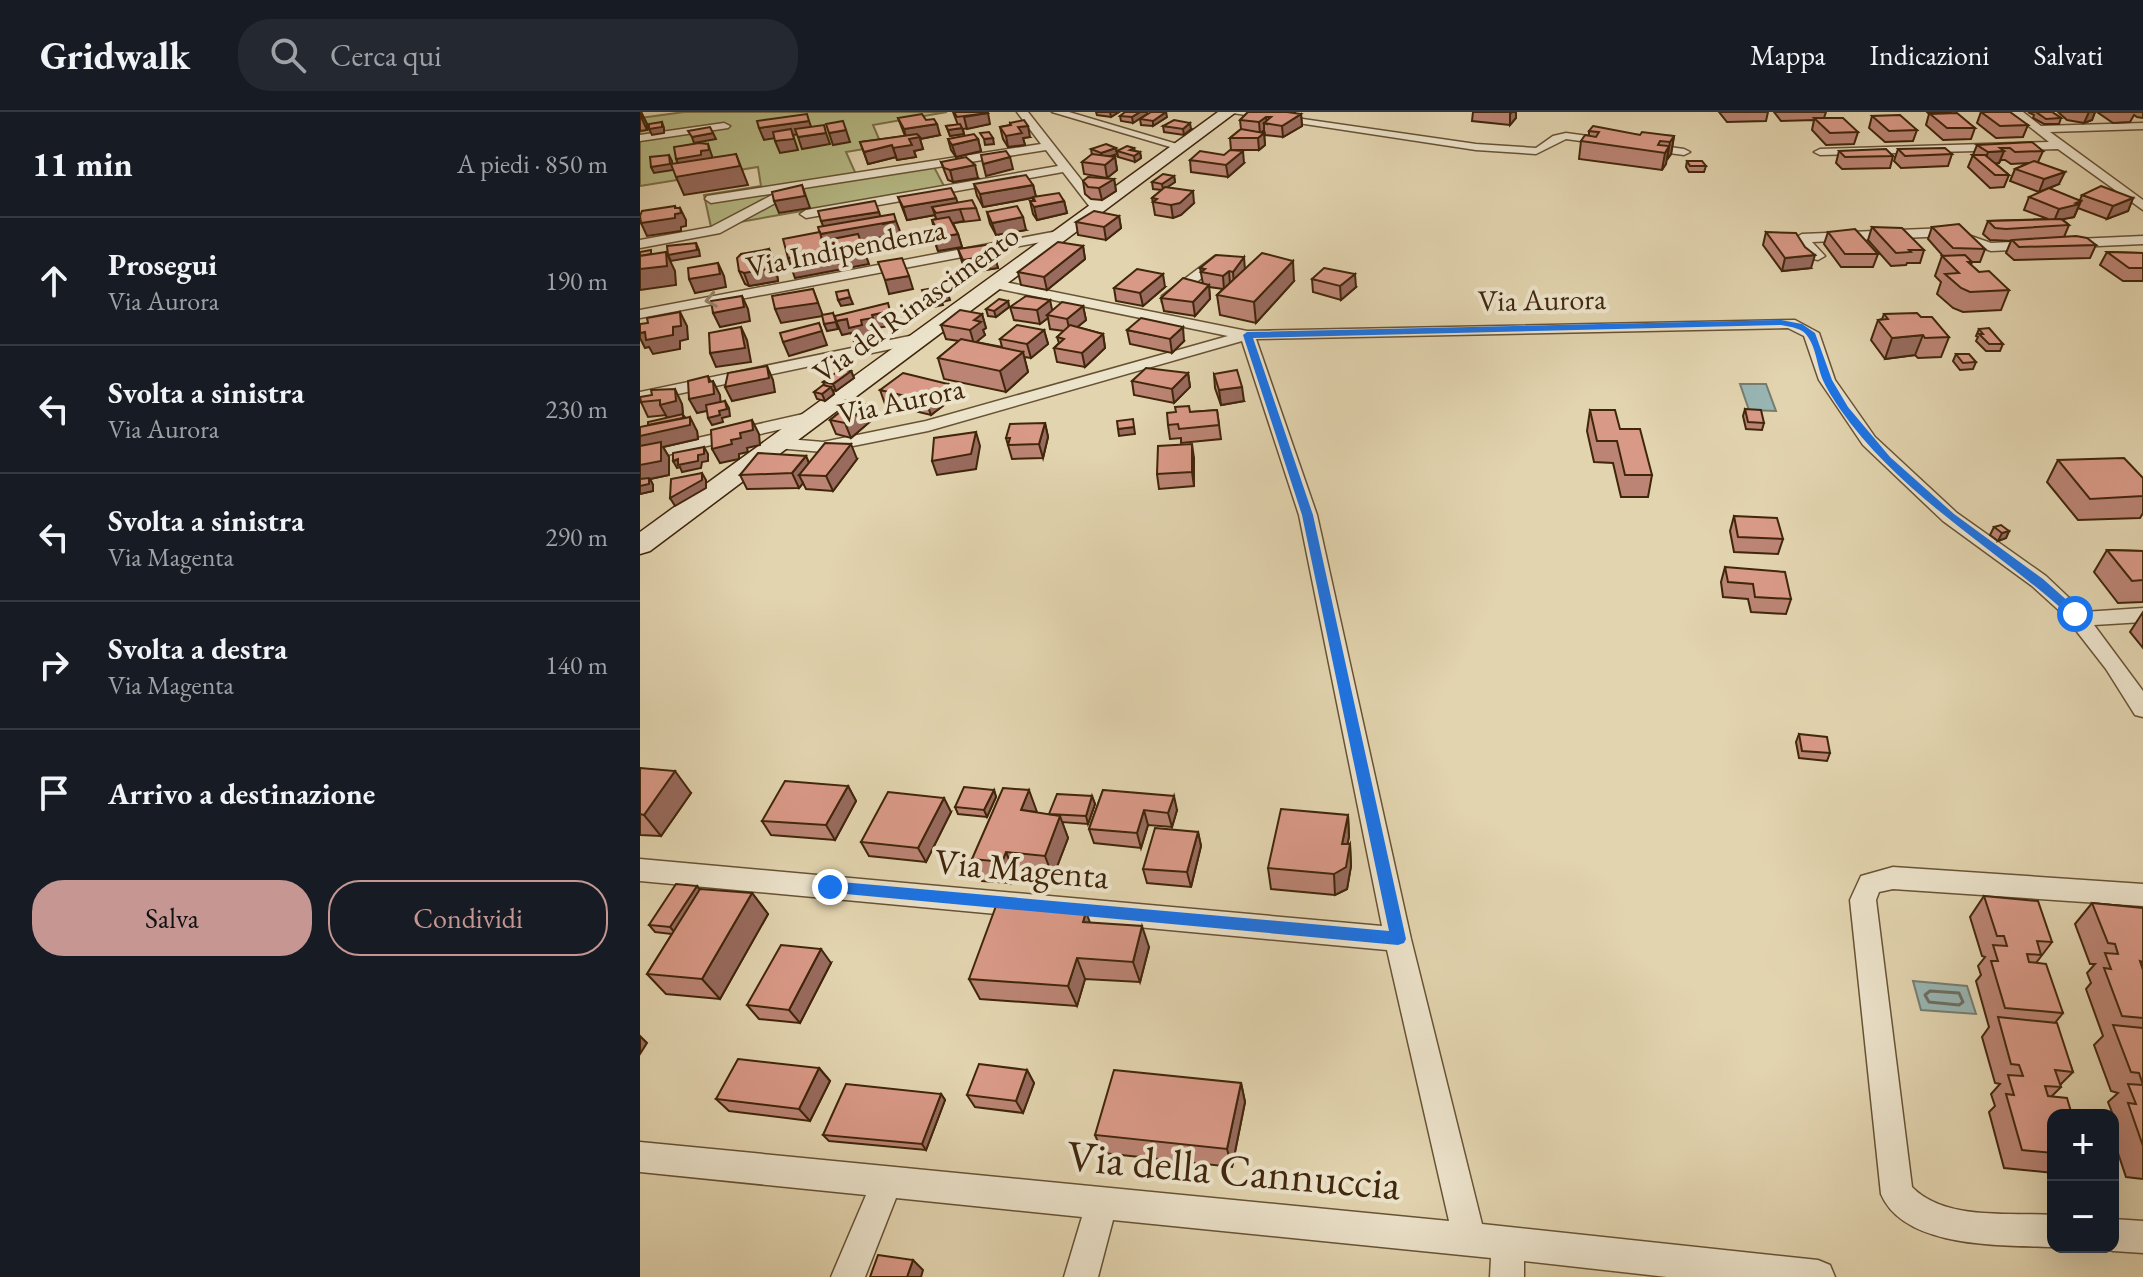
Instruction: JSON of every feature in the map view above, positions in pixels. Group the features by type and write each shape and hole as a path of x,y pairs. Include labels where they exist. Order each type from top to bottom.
{"street":[{"path":"1022,112 1097,208"},
{"path":"1057,112 1181,147"},
{"path":"1230,112 1482,148 1540,151 1554,138 1566,136 1684,152"},
{"name":"Via del Rinascimento","path":"640,545 1230,112"},
{"path":"2016,112 2143,206"},
{"path":"640,138 724,126"},
{"path":"2042,132 2143,128"},
{"path":"1820,152 2061,145"},
{"path":"711,199 1048,146"},
{"path":"806,214 1065,168"},
{"path":"640,244 721,228 797,185"},
{"path":"1818,256 1796,239 1952,233 1972,243 1991,247 2143,240"},
{"name":"Via Indipendenza","path":"640,314 1063,234"},
{"path":"1906,234 1924,252"},
{"path":"1148,315 1215,260"},
{"path":"995,284 1247,335 1308,515 1398,939 1469,1239"},
{"name":"Via Aurora","path":"776,443 823,447 928,426 1247,335 1765,323 1799,326 1812,335 1827,380 1844,408 1887,460 1950,517 2039,581 2079,619 2114,664 2143,709"},
{"path":"640,397 919,339"},
{"path":"640,456 812,417"},
{"path":"2079,619 2143,615"},
{"name":"Via Magenta","path":"640,870 1398,939"},
{"path":"2047,1231 1941,1222 1911,1211 1897,1194 1863,900 1870,884 1893,878 2143,895"},
{"name":"Via della Cannuccia","path":"640,1157 1469,1239 1818,1277"},
{"path":"848,1277 887,1182"},
{"path":"1081,1277 1101,1204"},
{"path":"2119,1235 2143,1237"},
{"path":"1507,1277 1508,1243"}],"green space":[{"path":"684,112 947,112 873,125 882,146 846,152 858,179 934,167 944,186 711,227 704,195 761,186 758,167 640,186 640,131 647,130 640,118"}],"water":[{"path":"1740,384 1766,384 1776,411 1749,410"},
{"path":"1913,981 1967,986 1976,1014 1921,1010"}],"building":[{"path":"954,112 987,112 988,113 957,117"},
{"path":"1125,112 1140,112 1132,117 1120,116"},
{"path":"1151,112 1166,112 1153,121 1140,119"},
{"path":"1248,112 1301,114 1282,126 1264,123 1271,117 1259,122 1240,120"},
{"path":"1981,112 2010,112 2028,125 2000,126"},
{"path":"2036,112 2052,112 2061,118 2046,119"},
{"path":"1957,113 1975,128 1947,128 1930,114"},
{"path":"807,114 809,121 759,128 757,121"},
{"path":"922,114 926,120 934,119 937,124 904,129 898,118"},
{"path":"1900,115 1917,130 1889,131 1872,116"},
{"path":"1814,118 1843,118 1858,132 1830,133"},
{"path":"1024,120 1028,126 1018,127 1022,133 1006,136 1000,127 1011,125"},
{"path":"1174,120 1190,123 1183,129 1163,126"},
{"path":"843,121 846,130 829,133 826,124"},
{"path":"662,122 662,127 649,129 649,124"},
{"path":"960,124 962,128 948,130 946,126"},
{"path":"824,125 826,133 798,137 795,129"},
{"path":"1593,126 1640,135 1642,132 1674,136 1670,142 1660,141 1658,145 1669,146 1665,153 1581,141 1585,135 1596,137 1599,132 1589,131"},
{"path":"710,127 713,133 692,137 688,131"},
{"path":"791,129 794,139 775,141 773,132"},
{"path":"1241,129 1264,133 1258,138 1230,138"},
{"path":"989,132 993,138 984,139 980,133"},
{"path":"917,134 920,137 909,139 912,145 893,148 892,145 864,152 860,142"},
{"path":"974,134 978,139 952,145 948,139"},
{"path":"2032,142 2043,151 2015,152 2010,148 2000,148 2004,151 1988,152 1977,145"},
{"path":"708,144 709,150 701,151 701,155 676,159 674,147"},
{"path":"1106,144 1116,148 1101,153 1091,149"},
{"path":"1127,146 1140,152 1134,156 1117,151"},
{"path":"1945,148 1952,154 1905,156 1898,149"},
{"path":"1886,149 1893,156 1845,157 1839,151"},
{"path":"1230,150 1243,151 1226,165 1190,160 1200,151 1224,155"},
{"path":"1006,151 1010,157 983,164 981,155"},
{"path":"736,154 740,166 676,177 671,164"},
{"path":"1092,154 1115,157 1105,165 1082,162"},
{"path":"669,155 670,164 651,167 650,157"},
{"path":"1972,155 1985,155 2009,175 1995,175"},
{"path":"966,157 975,165 950,170 944,168 941,162"},
{"path":"1687,161 1702,161 1706,166 1690,166"},
{"path":"2034,161 2065,172 2044,179 2015,169"},
{"path":"1163,174 1174,176 1162,184 1152,182"},
{"path":"1026,175 1033,185 980,194 974,184"},
{"path":"1088,177 1114,179 1099,188 1088,187 1083,181"},
{"path":"802,185 805,196 774,201 772,192"},
{"path":"2101,186 2133,198 2113,206 2082,195"},
{"path":"1165,187 1193,191 1180,203 1153,202 1157,199 1152,198"},
{"path":"951,188 956,198 903,207 898,197"},
{"path":"2049,188 2081,201 2076,203 2080,204 2059,209 2029,197"},
{"path":"1059,193 1064,201 1034,207 1030,201 1035,201 1033,197"},
{"path":"972,200 976,208 936,213 932,207"},
{"path":"875,201 879,212 821,221 818,211"},
{"path":"1017,206 1023,217 992,223 987,212"},
{"path":"680,208 681,213 675,214 675,218 641,223 642,211"},
{"path":"1094,211 1119,216 1104,227 1076,222"},
{"path":"894,214 896,221 820,234 818,227"},
{"path":"949,217 958,234 934,238 930,229 936,228 932,220"},
{"path":"2061,219 2069,225 2006,229 1995,228 1988,221"},
{"path":"1959,224 1985,249 1953,248 1932,227"},
{"path":"1872,227 1902,228 1924,250 1896,253"},
{"path":"1855,229 1878,254 1845,254 1828,232"},
{"path":"820,232 822,241 858,234 862,245 788,258 783,239"},
{"path":"1766,232 1796,233 1815,255 1785,258"},
{"path":"2087,238 2096,245 2019,247 2012,240"},
{"path":"1058,242 1083,246 1044,277 1018,272"},
{"path":"696,243 697,250 668,255 667,246"},
{"path":"986,245 994,255 963,260 958,249"},
{"path":"769,249 773,268 744,273 739,271 737,258 741,254"},
{"path":"651,250 651,254 640,256 640,252"},
{"path":"666,252 667,266 640,269 640,256"},
{"path":"2107,252 2143,253 2143,268 2129,268"},
{"path":"1262,253 1293,261 1254,302 1217,295"},
{"path":"1216,255 1244,257 1233,272 1229,271 1223,276 1201,272 1205,269 1200,268"},
{"path":"1965,255 1979,272 1989,271 2009,290 1970,292 1961,288 1945,274 1959,273 1942,256"},
{"path":"902,258 909,276 885,280 878,262"},
{"path":"718,263 720,274 689,279 688,268"},
{"path":"1324,268 1355,274 1340,286 1312,279"},
{"path":"1137,269 1163,274 1140,293 1114,288"},
{"path":"1183,278 1209,285 1193,302 1161,298"},
{"path":"945,286 948,293 940,295 941,299 926,301 922,290"},
{"path":"813,289 818,303 775,309 772,296"},
{"path":"848,290 850,297 838,300 836,292"},
{"path":"742,296 744,307 713,313 711,301"},
{"path":"1026,296 1050,300 1037,310 1010,307"},
{"path":"999,299 1008,301 994,311 986,309"},
{"path":"1062,302 1083,306 1067,319 1047,315"},
{"path":"888,303 890,311 861,320 862,325 849,328 847,319 836,321 835,316"},
{"path":"960,310 982,314 974,320 981,322 970,330 941,325"},
{"path":"680,312 681,326 673,327 673,335 646,340 645,332 640,333 640,324 648,323 647,318"},
{"path":"833,313 836,322 824,324 822,315"},
{"path":"1917,313 1921,317 1932,317 1949,337 1925,338 1923,335 1892,338 1878,320 1888,319 1884,314"},
{"path":"1141,318 1183,327 1170,339 1127,330"},
{"path":"819,323 822,331 783,342 780,333"},
{"path":"1017,325 1044,330 1027,344 1000,339"},
{"path":"1070,325 1103,334 1082,353 1054,348 1064,339 1057,337"},
{"path":"741,327 745,348 710,353 709,333"},
{"path":"1989,328 2003,344 1989,344 1979,334 1983,334 1979,329"},
{"path":"961,339 1023,352 1000,371 938,358"},
{"path":"1956,354 1969,354 1976,362 1963,363"},
{"path":"767,366 769,378 725,387 728,373"},
{"path":"1146,368 1188,373 1172,389 1132,381"},
{"path":"841,369 851,371 833,384 823,382"},
{"path":"1237,370 1242,387 1219,390 1214,374"},
{"path":"903,373 948,384 926,401 880,390"},
{"path":"708,376 709,382 713,381 714,394 689,399 688,381"},
{"path":"823,385 831,387 822,394 814,392"},
{"path":"675,389 676,401 660,405 660,400 641,402 640,397 652,395 651,390"},
{"path":"845,400 868,405 845,423 830,420 845,408 837,407"},
{"path":"725,401 727,409 719,411 720,415 708,418 706,405"},
{"path":"1189,406 1190,412 1217,410 1219,425 1179,429 1178,424 1168,425 1167,413 1176,412 1175,407"},
{"path":"1745,409 1761,410 1764,423 1748,422"},
{"path":"1590,410 1615,410 1620,429 1640,429 1652,475 1625,475 1617,441 1597,441"},
{"path":"683,414 683,418 648,425 648,422"},
{"path":"690,417 690,425 640,436 640,427"},
{"path":"1133,419 1134,427 1118,429 1117,421"},
{"path":"752,420 753,430 740,433 741,438 731,440 732,444 712,449 711,430"},
{"path":"1045,423 1039,444 1008,445 1010,438 1006,438 1010,424"},
{"path":"976,432 971,454 932,461 934,438"},
{"path":"661,442 661,461 640,465 640,446"},
{"path":"825,443 851,444 826,476 799,475"},
{"path":"1192,444 1192,472 1157,474 1158,446"},
{"path":"704,447 704,454 698,455 698,461 678,465 678,459 673,461 673,453"},
{"path":"758,453 806,456 792,473 740,475"},
{"path":"2124,458 2143,478 2143,496 2090,499 2058,460"},
{"path":"702,473 702,480 670,498 671,479"},
{"path":"649,478 649,484 640,486 640,479"},
{"path":"1734,516 1777,518 1783,539 1738,537"},
{"path":"2001,525 2009,531 2002,533 1994,527"},
{"path":"2107,550 2143,551 2143,580 2132,581"},
{"path":"1725,567 1785,572 1791,599 1755,597 1753,584 1728,582"},
{"path":"1799,734 1827,737 1830,753 1802,751"},
{"path":"640,768 675,771 644,815 640,814"},
{"path":"785,781 848,786 826,825 762,821"},
{"path":"964,787 994,790 984,810 955,807"},
{"path":"1003,788 1029,790 1021,810 1060,816 1045,856 1006,852 1002,862 972,859"},
{"path":"1103,790 1174,796 1168,813 1144,810 1137,833 1089,829"},
{"path":"888,792 944,798 918,848 861,842"},
{"path":"1057,794 1092,796 1086,816 1049,814"},
{"path":"1281,809 1348,815 1342,844 1350,844 1346,867 1334,874 1268,868"},
{"path":"1155,828 1198,832 1187,872 1143,869"},
{"path":"676,884 697,886 670,927 649,925"},
{"path":"700,889 752,893 702,979 647,974"},
{"path":"1984,896 2038,901 2052,942 2037,941 2041,955 2027,954 2029,962 2046,964 2063,1013 2005,1008 1991,961 1998,961 1993,945 2007,946 2004,936 1997,936"},
{"path":"2092,903 2143,908 2143,962 2140,961 2143,970 2143,1018 2122,1016 2104,968 2111,969 2105,953 2118,954 2115,944 2108,943"},
{"path":"996,906 1086,912 1083,922 1142,926 1133,962 1077,958 1068,986 969,979"},
{"path":"781,945 821,949 789,1010 747,1005"},
{"path":"1998,1017 2057,1023 2073,1072 2055,1070 2061,1087 2045,1086 2048,1096 2067,1098 2070,1109 2047,1109 2047,1152 2022,1150 2006,1094 2014,1095 2008,1075 2023,1076 2019,1065 2011,1064"},
{"path":"2113,1025 2143,1028 2143,1085 2139,1073 2131,1072"},
{"path":"738,1059 819,1068 799,1109 716,1099"},
{"path":"979,1064 1027,1070 1016,1101 967,1095"},
{"path":"1114,1070 1241,1083 1227,1149 1095,1135"},
{"path":"846,1084 941,1094 922,1144 823,1135"},
{"path":"2128,1084 2143,1085 2143,1146 2128,1103 2136,1104"},
{"path":"878,1255 913,1260 907,1277 870,1277"}],"route":[{"path":"830,887 1398,939 1308,515 1247,335 1781,323 1799,326 1812,335 1827,380 1844,408 1887,460 1950,517 2039,581 2075,614"}]}
